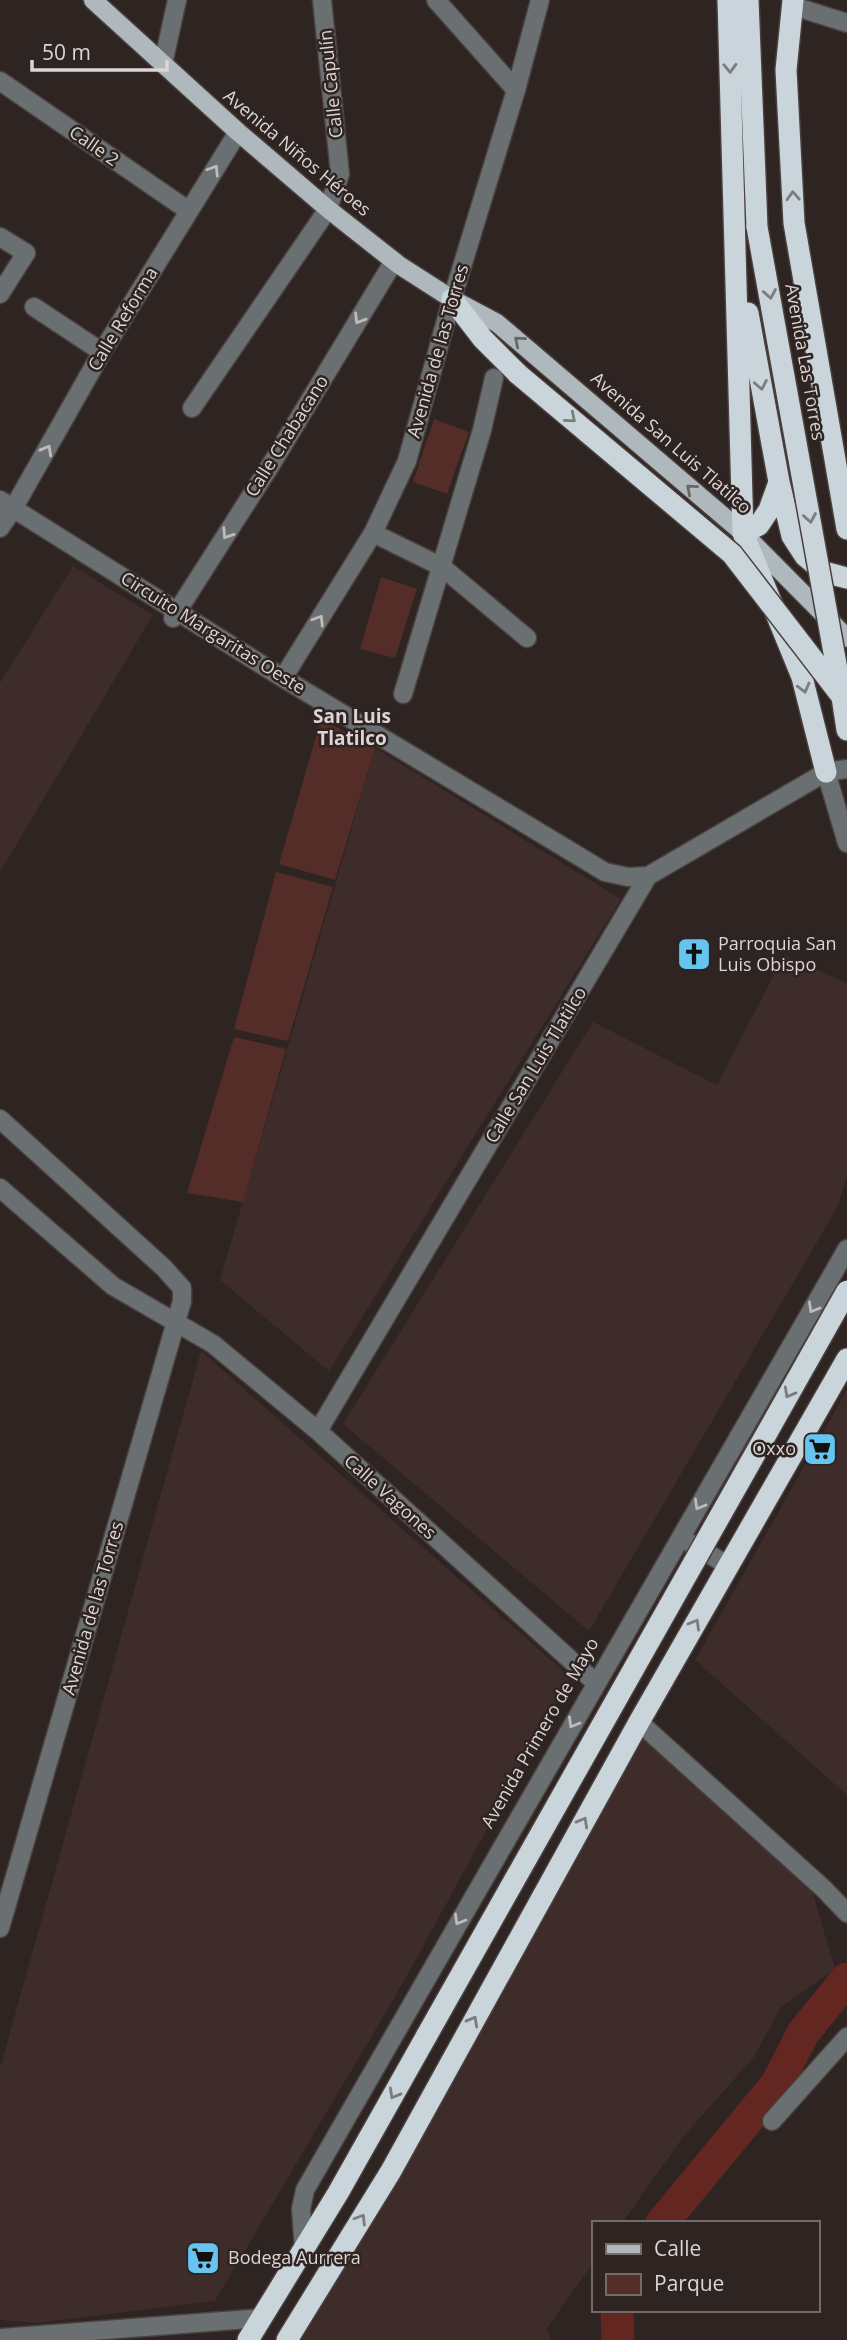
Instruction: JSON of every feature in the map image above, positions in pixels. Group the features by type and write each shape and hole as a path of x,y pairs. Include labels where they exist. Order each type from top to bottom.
{"highway":[{"path":"728,0 743,533 837,771"},
{"name":"Avenida Las Torres","path":"748,0 757,227 847,730"},
{"name":"Avenida Las Torres","path":"793,3 786,70 794,223 847,529"},
{"path":"735,246 779,482 792,536 805,556 824,572 847,578"},
{"path":"452,299 483,339 518,374 732,554 842,697"},
{"path":"743,533 759,525 769,510 779,482"},
{"path":"248,2340 338,2193 847,1291"},
{"path":"287,2340 391,2171 639,1723 847,1359"}],"main road":[{"name":"Avenida Niños Héroes","path":"93,0 238,132 328,209 394,261 452,299"},
{"name":"Avenida San Luis Tlatilco","path":"452,299 497,323 743,533 847,638"}],"street":[{"path":"163,64 177,0"},
{"name":"Calle Capulín","path":"192,408 328,209 340,174 322,0"},
{"path":"436,0 516,90"},
{"name":"Avenida de las Torres","path":"284,678 373,533 407,461 540,0"},
{"path":"793,3 847,23"},
{"name":"Calle 2","path":"0,81 189,211"},
{"name":"Calle Reforma","path":"0,528 7,505 238,132"},
{"path":"0,237 26,253 0,294"},
{"name":"Calle Chabacano","path":"175,615 272,463 394,261"},
{"path":"34,307 102,352"},
{"path":"403,694 482,430 494,379"},
{"name":"Circuito Margaritas Oeste","path":"7,505 175,615 605,872 628,877 648,876"},
{"path":"373,533 442,568 527,638"},
{"path":"837,771 847,843"},
{"name":"Calle San Luis Tlatilco","path":"318,1431 648,876 837,771"},
{"name":"Avenida de las Torres","path":"0,1119 136,1242 182,1288 182,1301 0,1927"},
{"name":"Calle Vagones","path":"0,1188 113,1286 213,1344 318,1431 596,1683"},
{"name":"Avenida Primero de Mayo","path":"304,2249 301,2209 305,2190 847,1249"},
{"path":"680,1537 729,1566"},
{"path":"639,1723 824,1889 847,1913"},
{"path":"772,2121 847,2037"},
{"path":"0,2338 262,2318"}],"shaded area":[{"path":"73,566 153,615 0,872 0,683"},
{"path":"375,748 621,899 329,1371 220,1280"},
{"path":"784,955 847,983 847,1176 837,1208 589,1631 343,1424 593,1022 717,1085"},
{"path":"201,1351 570,1677 403,1983 215,2301 37,2323 0,2320 0,2068"},
{"path":"847,1390 847,1795 695,1660"},
{"path":"643,1739 810,1883 835,1969 781,2007 754,2057 683,2137 623,2221 592,2221 592,2264 547,2328 551,2340 298,2340"}],"green space":[{"path":"434,419 469,432 447,494 413,482"},
{"path":"381,577 417,589 395,658 360,649"},
{"path":"321,719 375,748 335,880 279,864"},
{"path":"276,872 333,887 288,1041 234,1029"},
{"path":"234,1037 286,1049 243,1202 187,1193"}],"waterway":[{"path":"664,2221 777,2084 803,2033 847,1979"},
{"path":"617,2312 618,2340"}],"place":[{"name":"Parroquia San Luis Obispo","path":"694,954"},
{"name":"Oxxo","path":"820,1449"},
{"name":"Bodega Aurrera","path":"203,2258"}],"district":[{"name":"San Luis Tlatilco","path":"352,727"}]}
